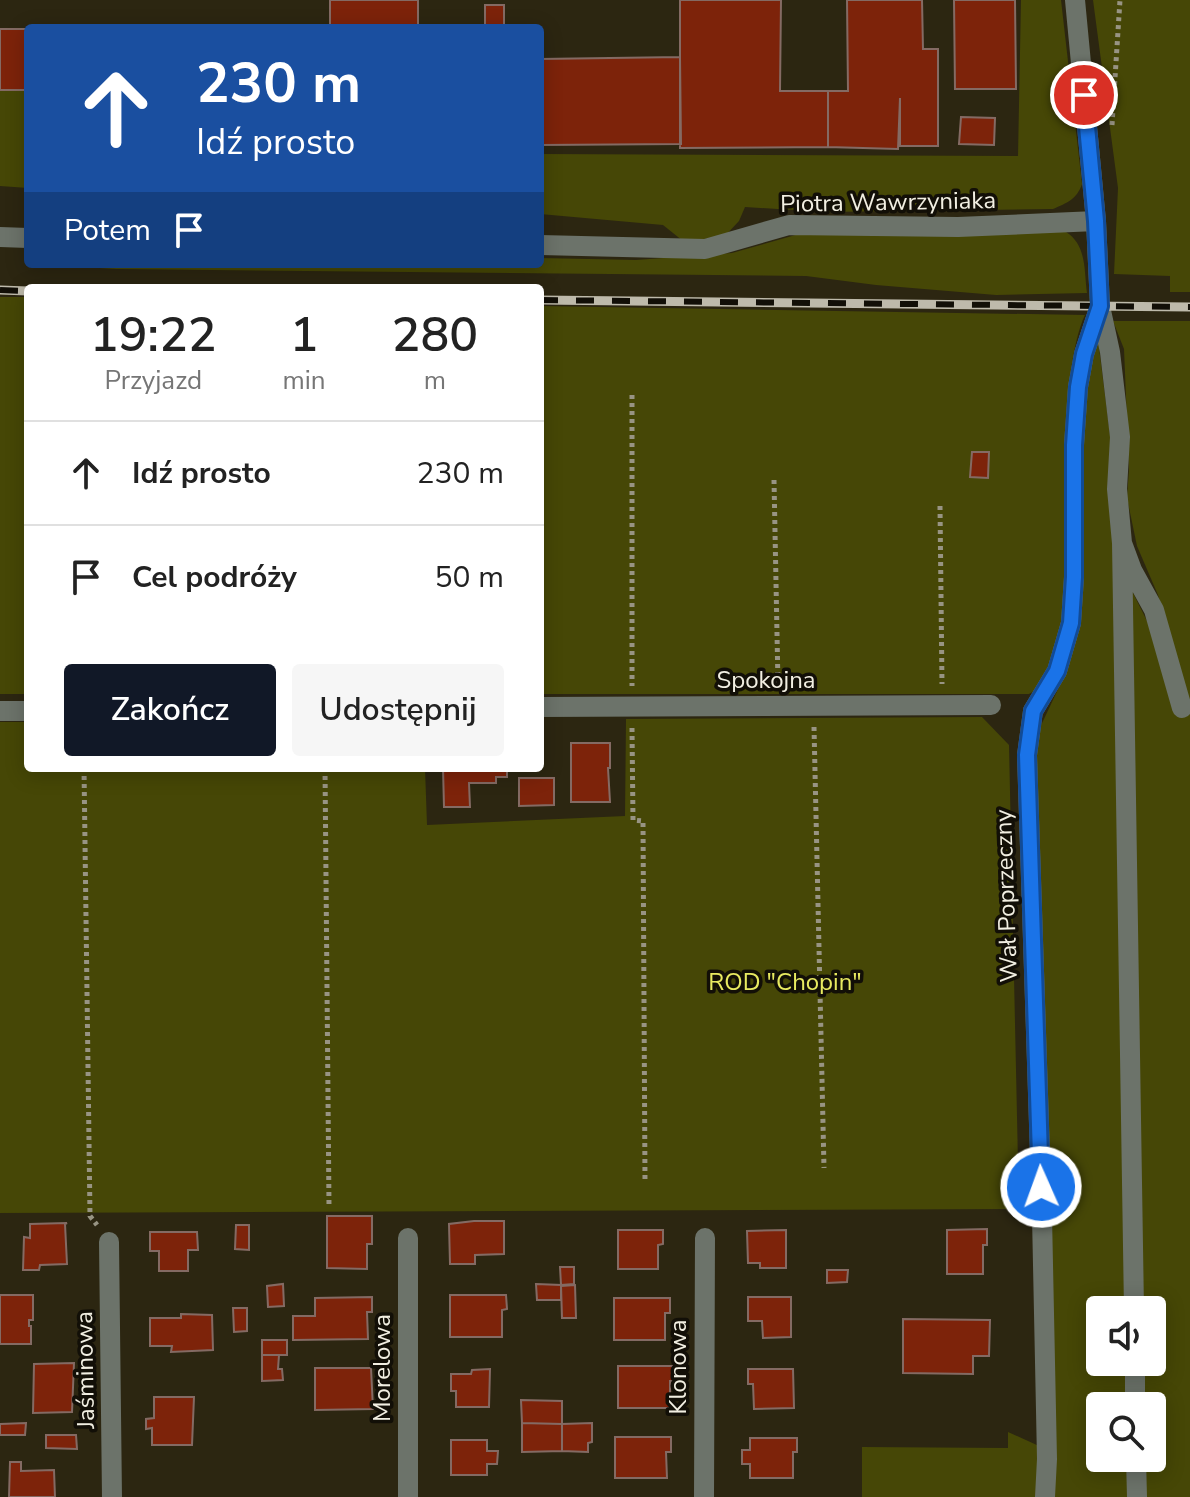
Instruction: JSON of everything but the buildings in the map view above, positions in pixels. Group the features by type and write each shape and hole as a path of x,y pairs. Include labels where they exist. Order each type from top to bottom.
{"street":[{"path":"1075,0 1096,221 1100,306 1110,352 1120,437 1117,489 1122,543 1134,1296"},
{"name":"Piotra Wawrzyniaka","path":"544,245 705,249 789,225 958,227 1096,221"},
{"path":"0,237 24,238"},
{"name":"Wał Poprzeczny","path":"1045,1497 1047,1459 1042,1231 1027,755 1033,711 1057,671 1071,623 1078,387 1084,354 1100,306"},
{"path":"1122,543 1132,570 1154,610 1182,708"},
{"name":"Spokojna","path":"544,707 991,705"},
{"path":"0,711 24,711"},
{"name":"Morelowa","path":"408,1238 408,1497"},
{"name":"Klonowa","path":"704,1497 705,1238"},
{"name":"Jaśminowa","path":"109,1242 112,1497"},
{"path":"1136,1472 1137,1497"}],"path":[{"path":"632,395 633,820 643,821 645,1181"},
{"path":"774,480 778,706"},
{"path":"940,506 942,705"},
{"path":"814,706 824,1168"},
{"path":"84,772 90,1216 109,1242"},
{"path":"325,772 329,1206"}],"green space":[{"path":"1021,0 1061,0 1082,184 1074,197 1058,207 825,212 745,207 739,221 724,237 683,241 663,225 544,214 544,154 1018,156"},
{"path":"1093,0 1190,0 1190,292 1170,292 1170,276 1114,274 1118,188"},
{"path":"0,90 24,90 24,188 0,186"},
{"path":"806,232 1066,232 1081,251 1087,293 996,295 806,276 99,268 544,268 544,258 636,260 732,253"},
{"path":"0,297 24,297 24,694 0,694"},
{"path":"544,306 1085,315 1073,357 1068,391 1064,615 1058,650 1046,677 1029,694 544,694"},
{"path":"1113,321 1190,321 1190,1497 1045,1497 1027,755 1060,685 1082,400 1098,340 1129,585 1189,705 1158,595 1137,546 1127,498 1129,469 1124,349"},
{"name":"ROD \"Chopin\"","path":"982,717 1009,745 1019,1209 0,1213 0,722 24,722 24,772 425,772 427,825 625,816 626,719"},
{"path":"1008,1432 1039,1446 1037,1497 862,1497 862,1447 1008,1448"}],"railway":[{"path":"0,290 24,291"},
{"path":"544,300 1190,307"}],"route":[{"path":"1041,1187 1027,755 1033,711 1057,671 1071,623 1078,387 1084,354 1100,306 1096,221 1084,95"}]}
